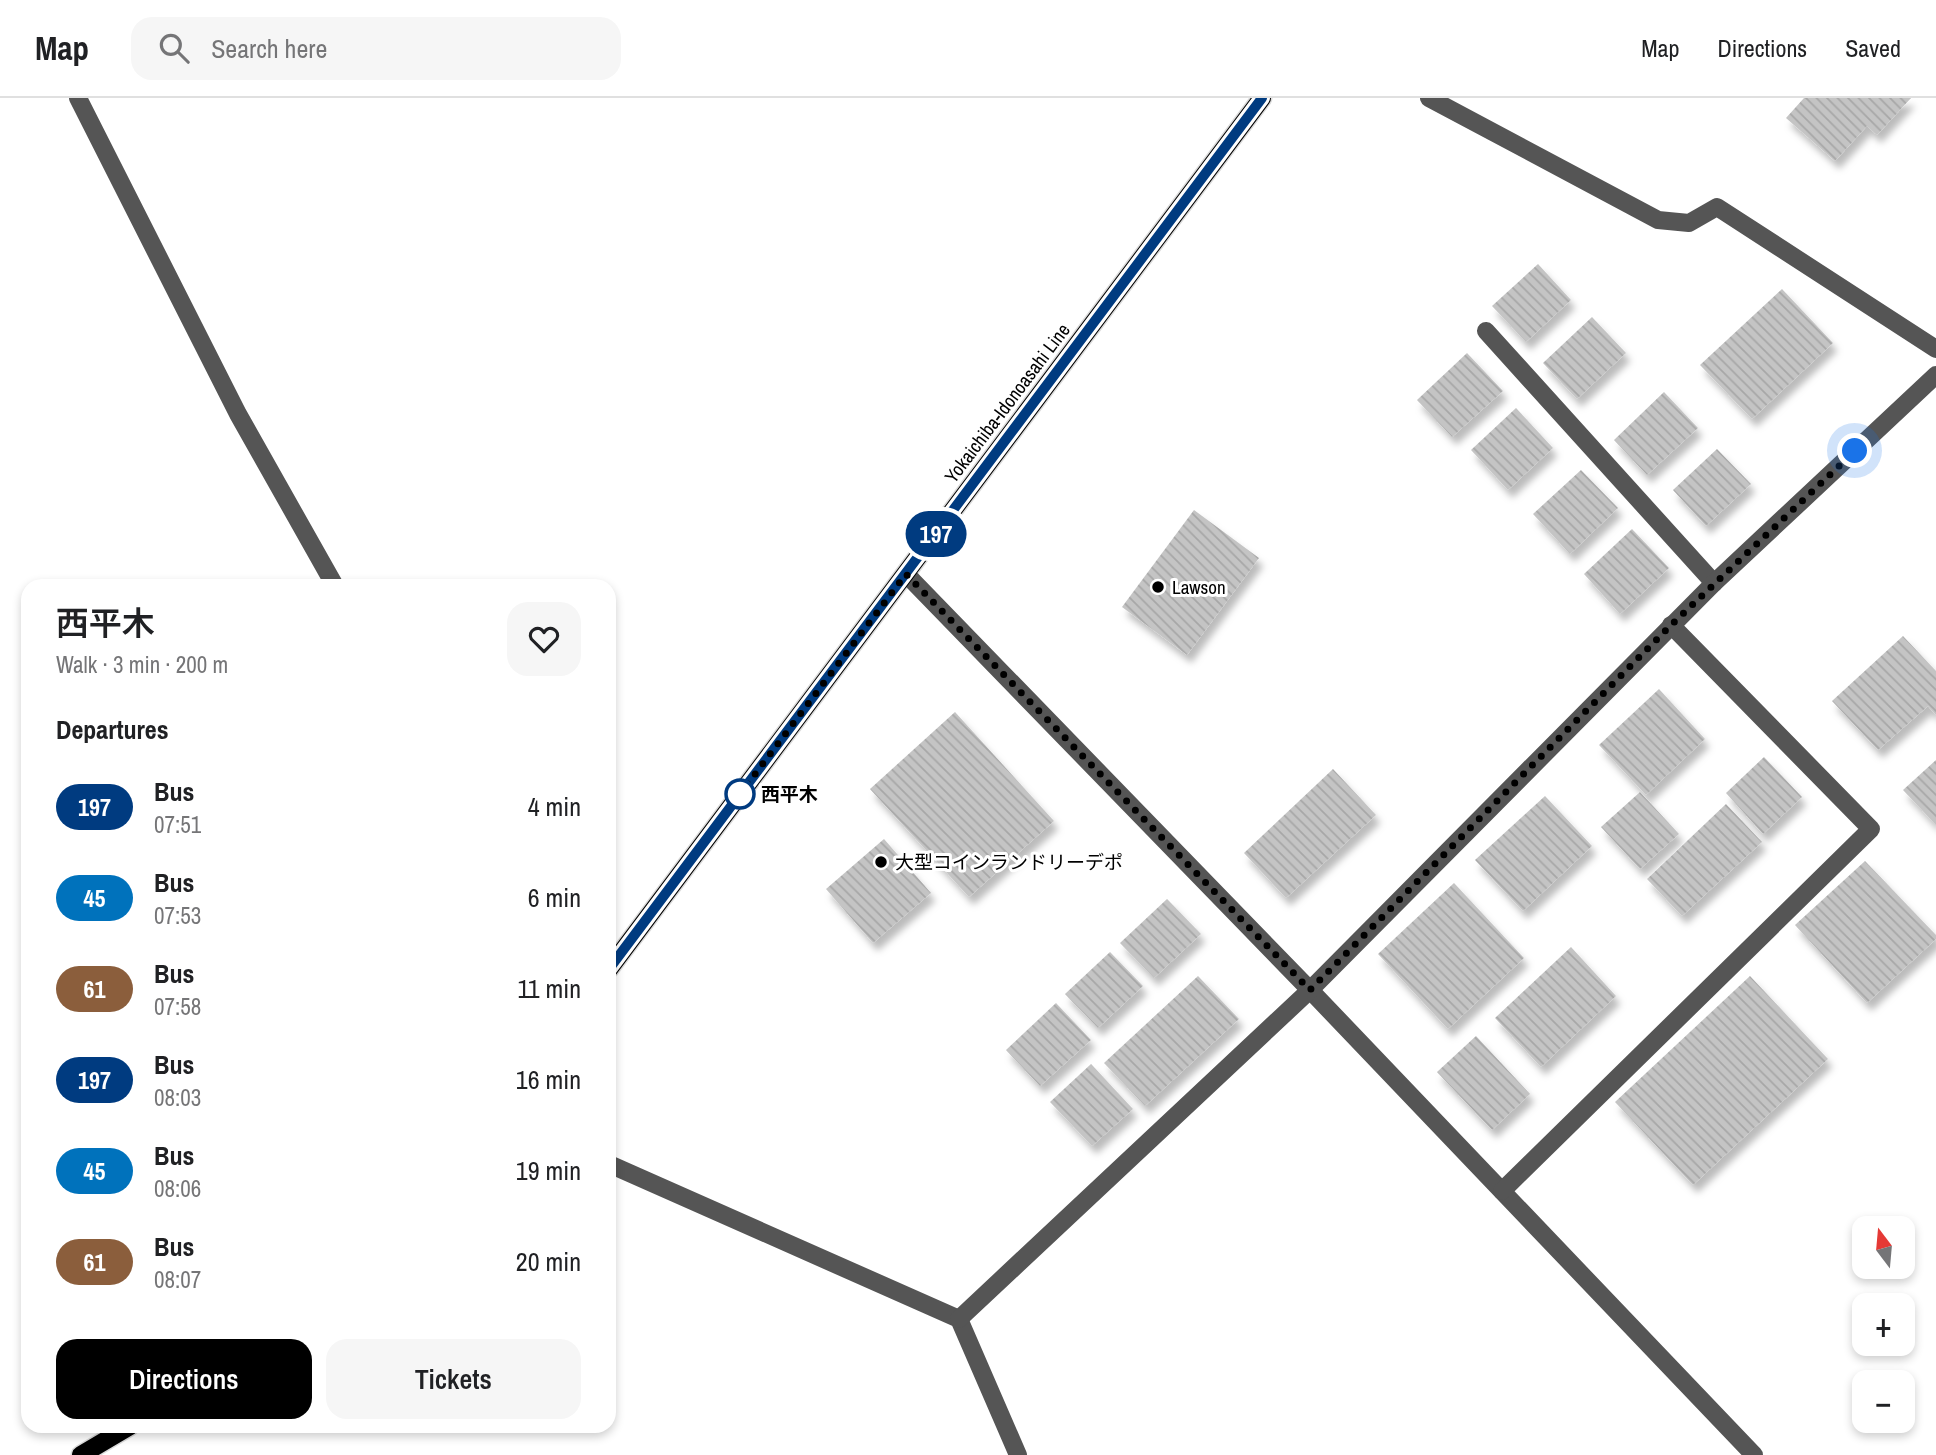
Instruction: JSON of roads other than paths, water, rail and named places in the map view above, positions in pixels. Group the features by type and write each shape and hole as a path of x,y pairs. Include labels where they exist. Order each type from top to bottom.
{"main road":[{"name":"Yokaichiba-Idonoasahi Line","path":"616,960 1262,98"},
{"path":"81,1455 118,1433"}],"street":[{"path":"78,98 238,414 331,579"},
{"path":"1429,98 1658,220 1689,223 1717,207 1936,349"},
{"path":"1486,331 1714,583"},
{"path":"960,1319 1310,990 1671,625 1936,375"},
{"path":"906,574 1310,990 1754,1455"},
{"path":"1502,1191 1871,829 1671,625"},
{"path":"616,1167 960,1319 1018,1455"}],"place":[{"name":"Lawson","path":"1158,587"},
{"name":"西平木","path":"740,794"},
{"name":"大型コインランドリーデポ","path":"881,862"}]}
